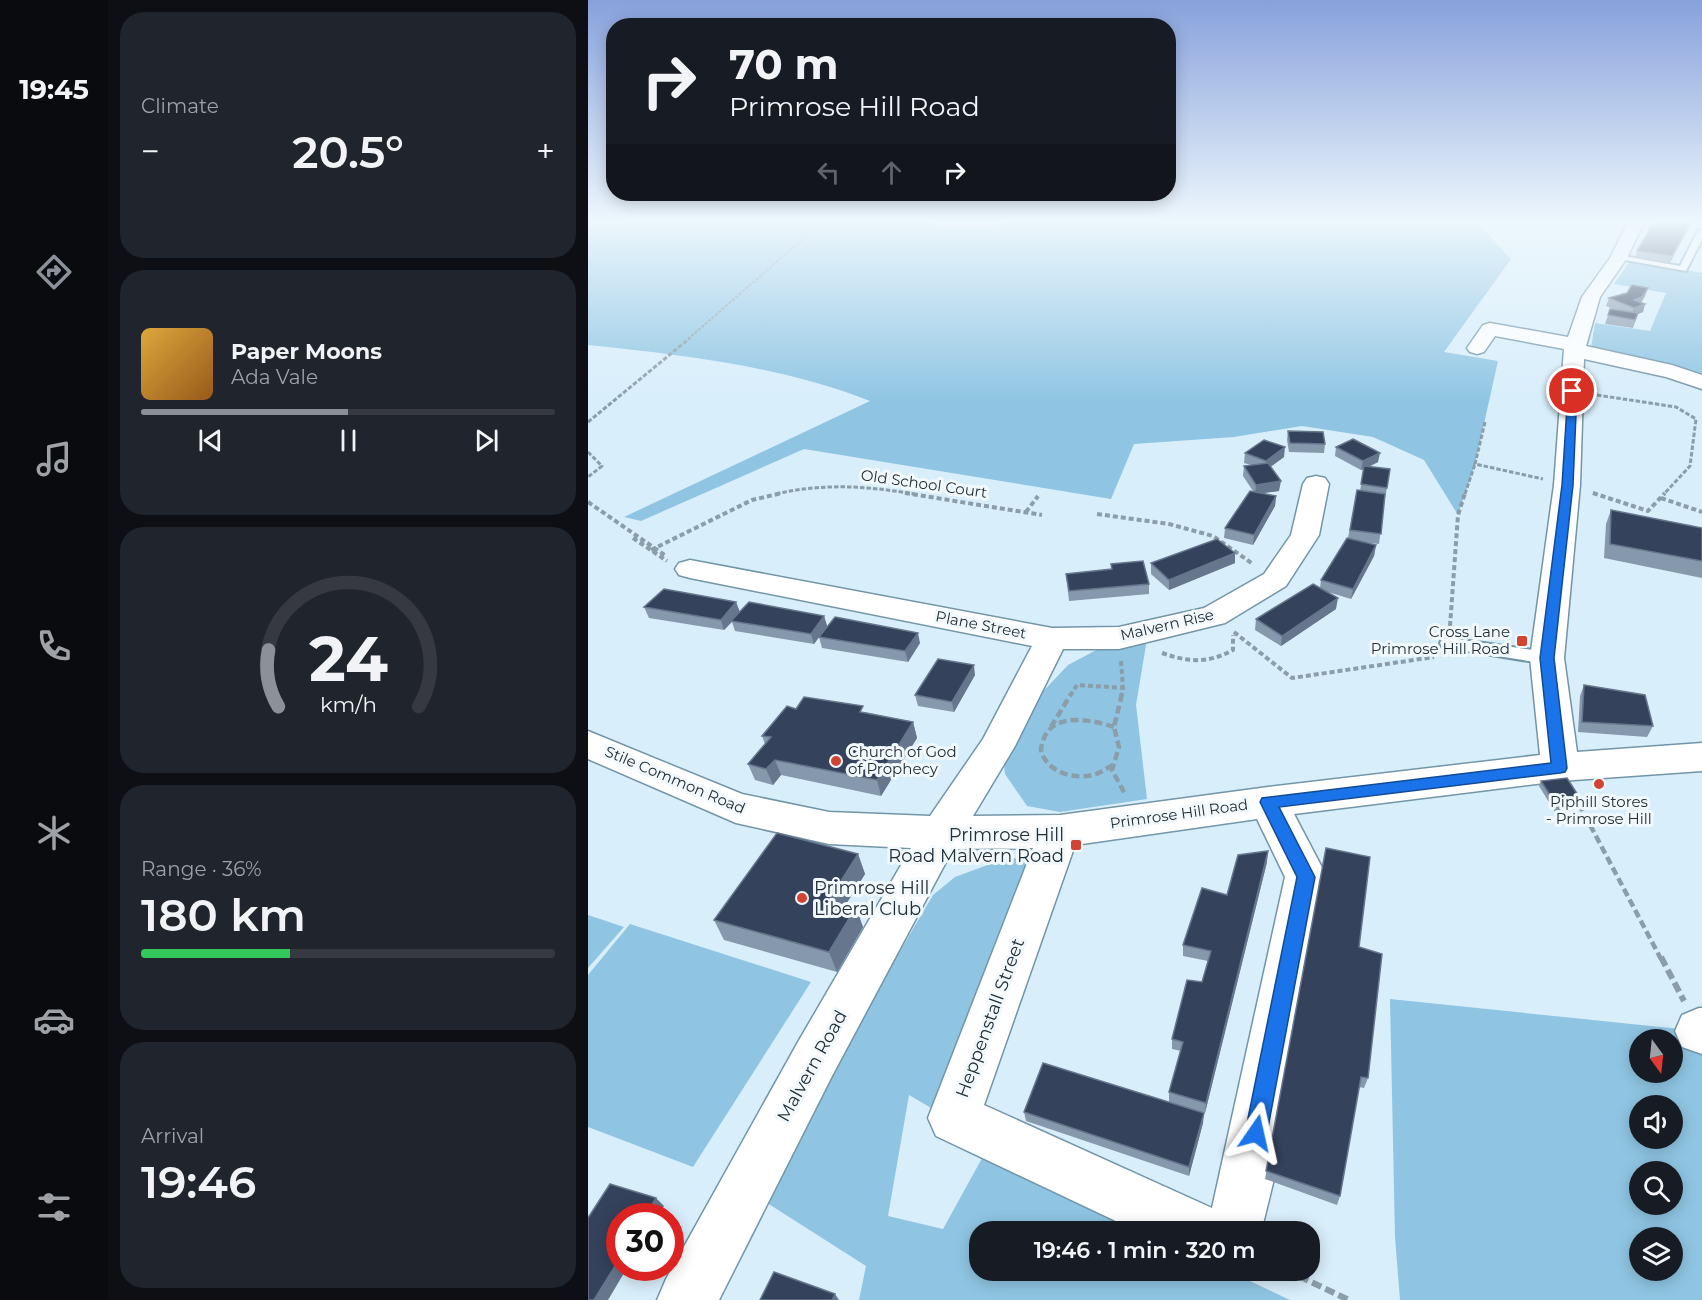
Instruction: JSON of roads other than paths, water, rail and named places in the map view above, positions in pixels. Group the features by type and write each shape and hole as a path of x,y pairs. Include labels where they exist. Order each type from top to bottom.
{"street":[{"path":"1560,768 1547,658 1567,485 1575,347 1591,297 1602,281"},
{"path":"1477,348 1490,329 1575,347 1702,382"},
{"name":"Malvern Rise","path":"1052,639 1133,635 1224,624 1275,580 1305,535 1317,484"},
{"name":"Plane Street","path":"690,569 1052,639"},
{"path":"941,833 997,746 1052,639"},
{"name":"Stile Common Road","path":"588,744 736,808 829,828 941,833"},
{"name":"Primrose Hill Road","path":"941,833 1060,831 1268,802 1560,768 1702,757"},
{"path":"1236,1221 1247,1179 1306,877 1268,802"},
{"name":"Heppenstall Street","path":"1060,831 954,1118 1178,1221"},
{"name":"Malvern Road","path":"687,1300 815,1059 941,833"}],"lane":[{"path":"1448,643 1547,658"}],"place":[{"name":"Cross Lane Primrose Hill Road","path":"1522,641"},
{"name":"Church of God of Prophecy","path":"836,761"},
{"name":"Piphill Stores - Primrose Hill","path":"1599,784"},
{"name":"Primrose Hill Road Malvern Road","path":"1076,845"},
{"name":"Primrose Hill Liberal Club","path":"802,898"}]}
